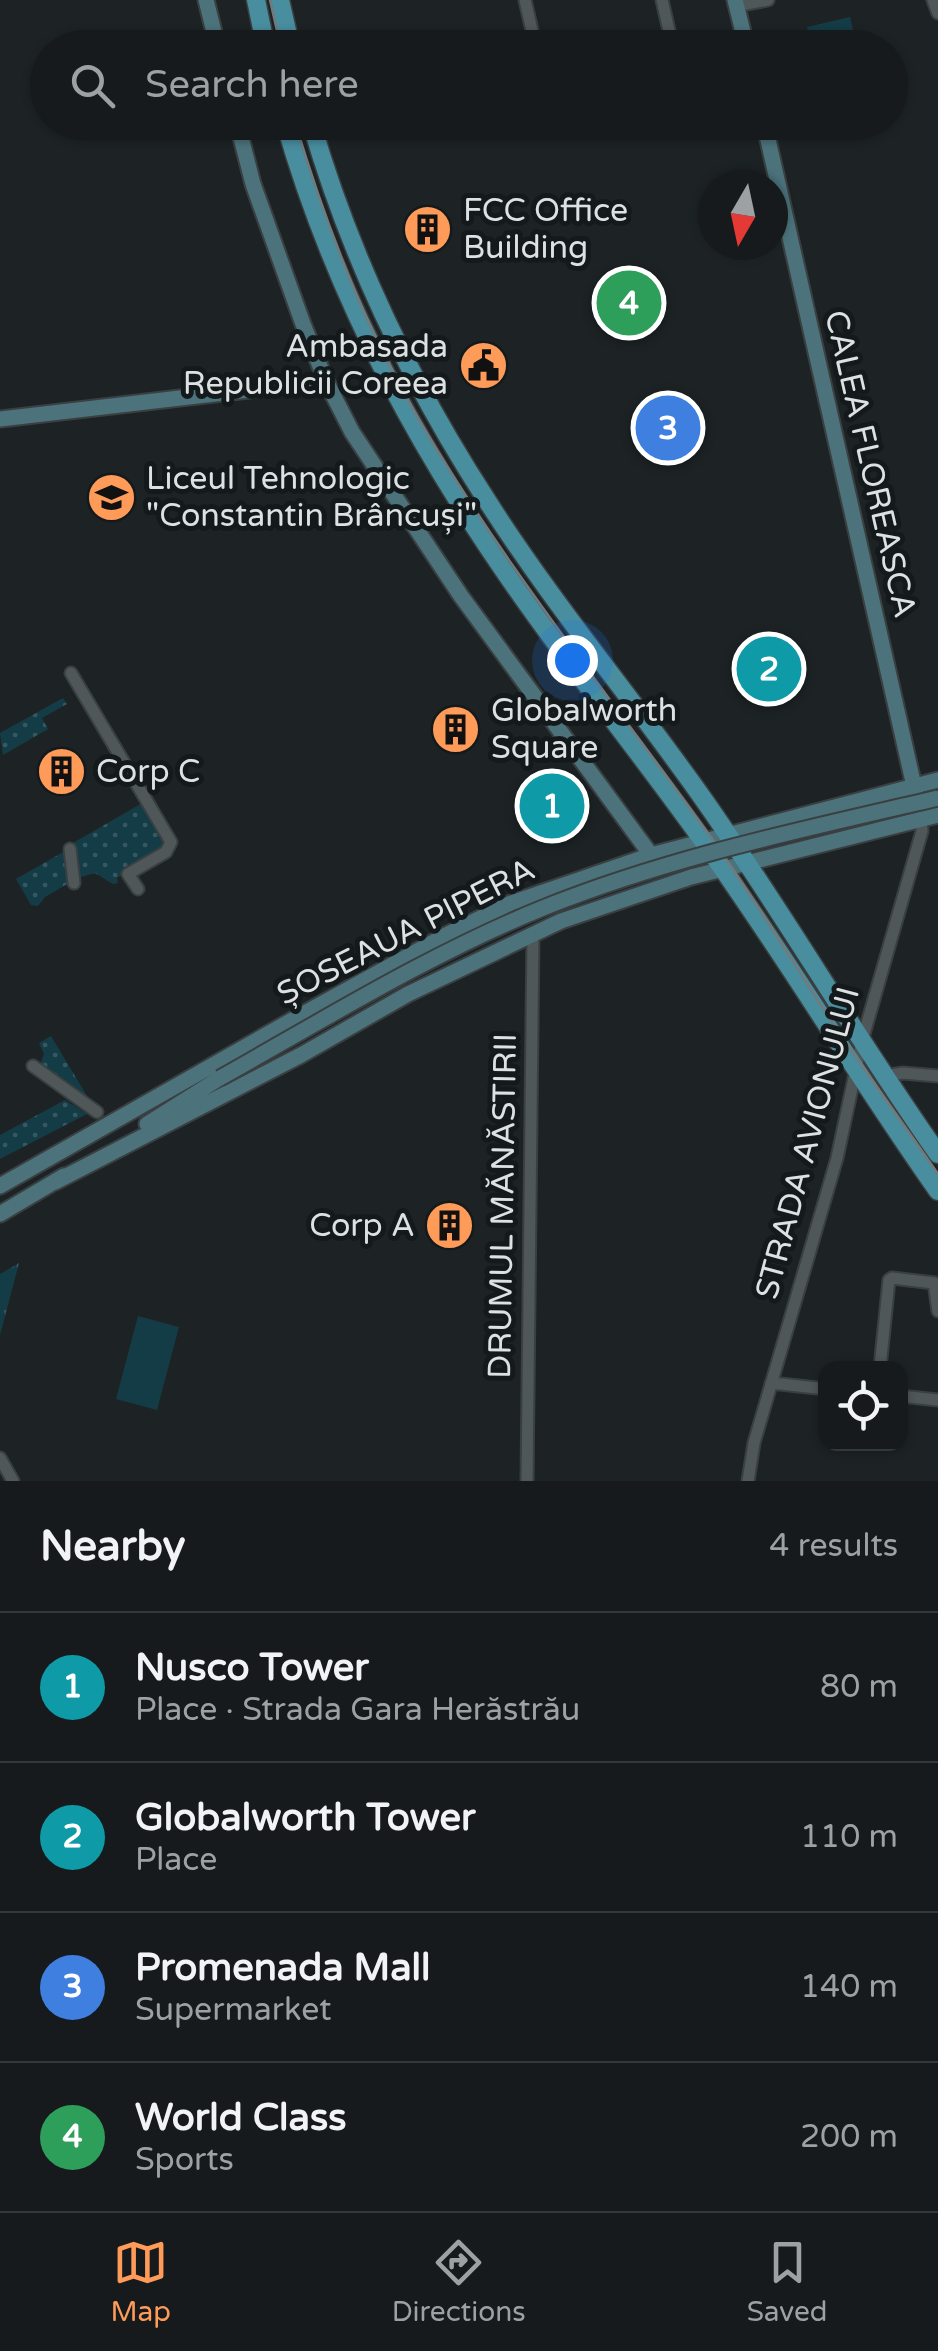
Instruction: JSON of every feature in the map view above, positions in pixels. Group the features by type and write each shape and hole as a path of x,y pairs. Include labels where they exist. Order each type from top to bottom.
{"main road":[{"path":"206,0 214,30"},
{"path":"256,0 262,30"},
{"path":"280,0 287,30"},
{"path":"735,3 743,30"},
{"path":"242,140 253,184 326,381 364,454 650,855"},
{"path":"291,140 341,280 381,368 414,428 494,555 703,840 938,1191"},
{"path":"317,140 384,317 445,432 507,530 728,834 938,1154"},
{"name":"CALEA FLOREASCA","path":"768,140 921,818"},
{"path":"0,419 326,381"},
{"name":"ȘOSEAUA PIPERA","path":"0,1186 446,935 539,892 703,840 938,780"},
{"path":"220,1078 411,971 541,909 663,867 938,798"},
{"name":"ȘOSEAUA PIPERA","path":"55,1182 533,932 652,888 938,815"},
{"name":"ȘOSEAUA PIPERA","path":"40,1162 220,1078"},
{"name":"ȘOSEAUA PIPERA","path":"0,1214 220,1078"}],"street":[{"path":"526,0 532,30"},
{"path":"662,0 669,30"},
{"path":"735,3 768,0"},
{"path":"933,0 938,13"},
{"path":"71,673 171,842 166,852 128,874 138,889"},
{"name":"STRADA AVIONULUI","path":"748,1481 770,1383 837,1158 862,1041 922,831 921,818"},
{"path":"70,848 74,883"},
{"name":"DRUMUL MĂNĂSTIRII","path":"527,1481 533,932"},
{"path":"33,1066 97,1112"},
{"path":"884,1076 938,1076"},
{"path":"881,1361 889,1280 934,1283 938,1311"},
{"path":"770,1383 818,1388"},
{"path":"908,1397 938,1400"},
{"path":"0,1458 14,1481"}],"green space":[{"path":"850,17 853,30 808,30 807,27"},
{"path":"63,698 67,704 42,718 48,729 3,755 0,733"},
{"path":"144,802 165,837 166,849 117,878 118,883 95,873 78,878 73,843"},
{"path":"65,851 69,883 45,897 38,906 31,905 16,879"},
{"path":"51,1036 90,1101 39,1066 44,1054 39,1043"},
{"path":"65,1100 87,1114 0,1159 0,1135"},
{"path":"19,1263 0,1335 0,1274"},
{"path":"138,1316 179,1327 157,1410 116,1399"}],"tram line":[{"path":"270,0 277,30"},
{"path":"301,140 357,296 388,363 439,453 512,565 726,858 830,1019 938,1174"}],"place":[{"name":"FCC Office Building","path":"428,229"},
{"name":"World Class","path":"629,303"},
{"name":"Ambasada Republicii Coreea","path":"483,365"},
{"name":"Promenada Mall","path":"668,428"},
{"name":"Liceul Tehnologic \"Constantin Brâncuși\"","path":"111,497"},
{"name":"Globalworth Tower","path":"769,669"},
{"name":"Globalworth Square","path":"456,729"},
{"name":"Corp C","path":"61,772"},
{"name":"Nusco Tower","path":"552,806"},
{"name":"Corp A","path":"450,1226"}]}
